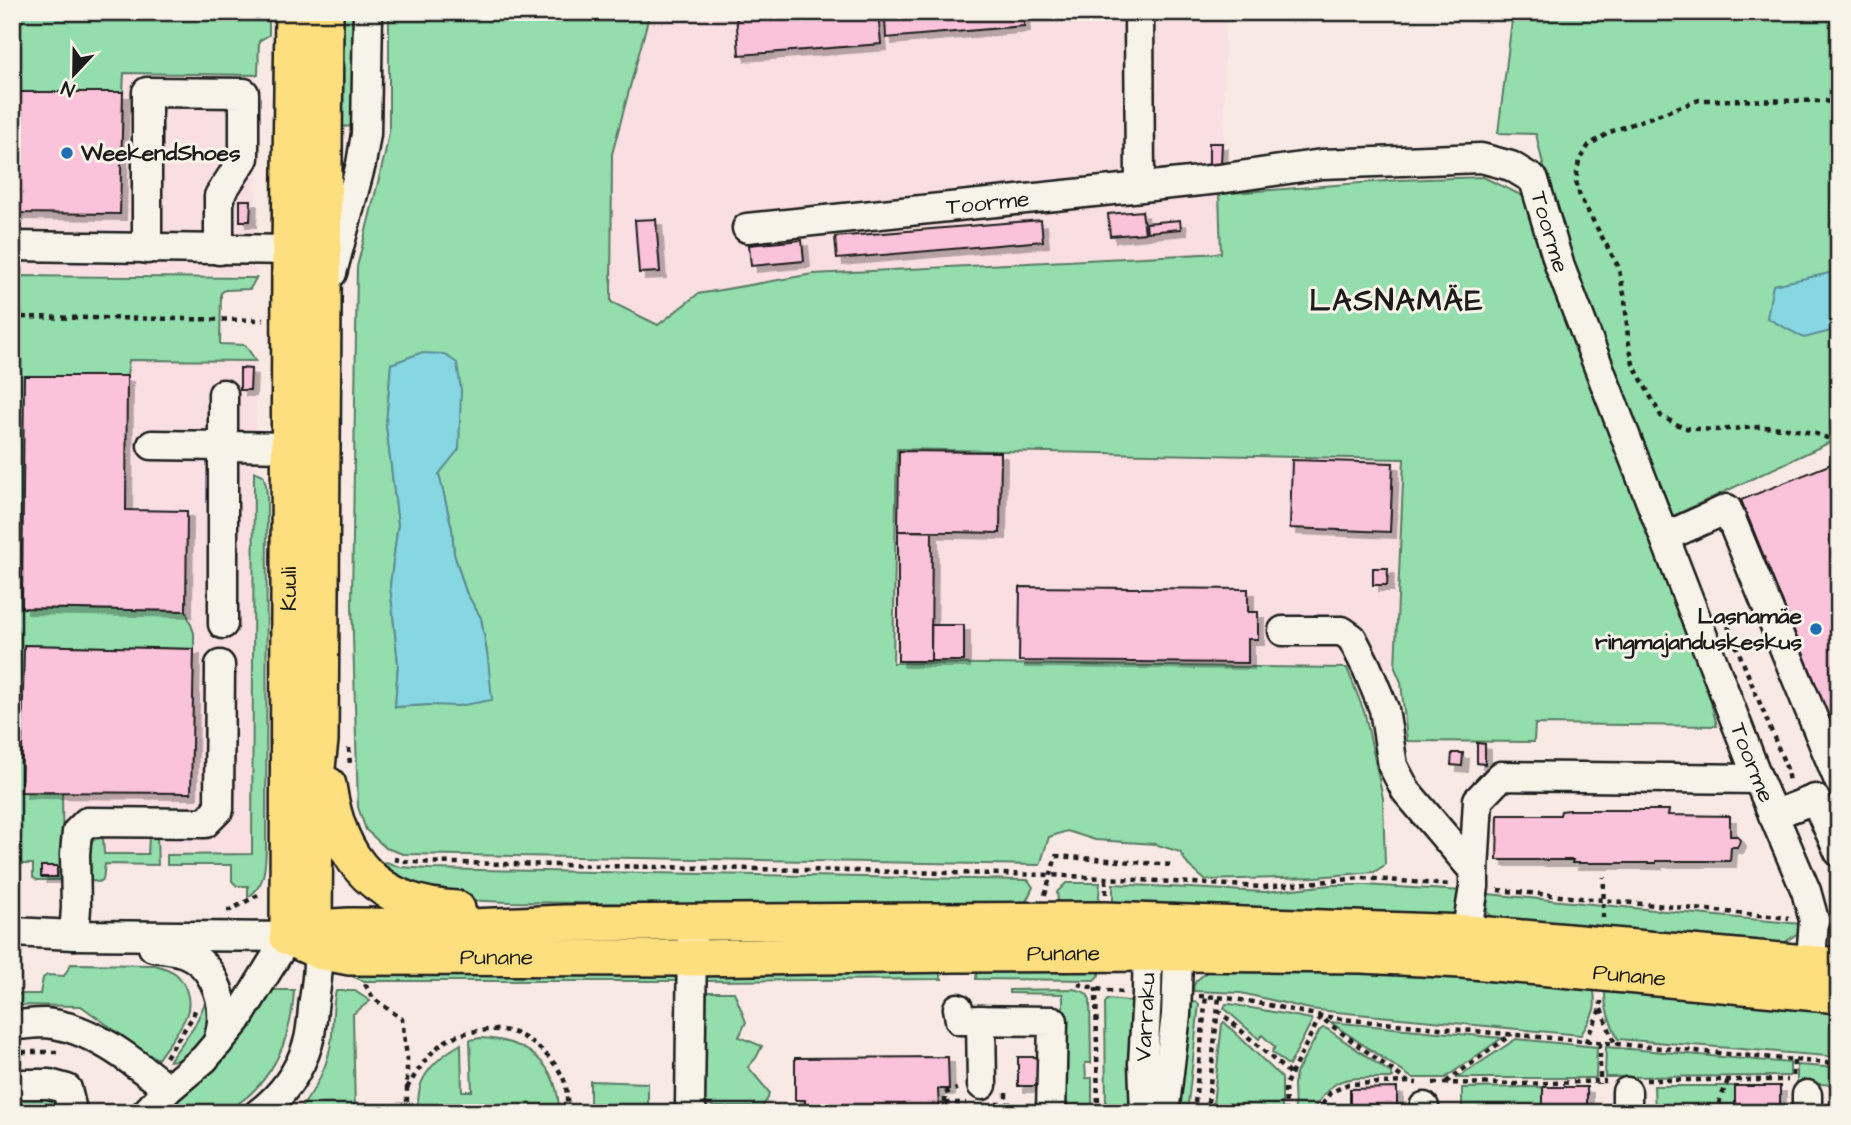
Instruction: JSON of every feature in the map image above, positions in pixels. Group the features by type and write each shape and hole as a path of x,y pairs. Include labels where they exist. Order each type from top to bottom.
{"main road":[{"name":"Kuuli","path":"293,12 289,872 309,950"},
{"name":"Kuuli","path":"309,950 315,786 335,741 324,303 325,12"},
{"path":"335,741 331,809 347,850 360,869 383,888 411,902 441,908 565,923"},
{"name":"Punane","path":"309,950 350,926 1038,921 1163,937 1361,955 1464,947 1824,979"},
{"name":"Punane","path":"309,950 350,957 691,958 1163,937"}],"street":[{"path":"324,303 361,164 366,134 368,12"},
{"path":"1139,12 1140,187"},
{"path":"147,248 147,92 244,93 244,158 219,196 219,250"},
{"name":"Toorme","path":"747,228 1140,187 1322,164 1481,158 1511,166 1534,180 1560,267 1758,779 1806,891 1824,979"},
{"path":"12,246 290,250"},
{"path":"223,394 223,624"},
{"path":"152,445 290,447"},
{"path":"1665,537 1727,509 1839,782 1815,799 1773,815"},
{"path":"1283,631 1342,631 1352,638 1384,709 1393,766 1406,791 1474,879"},
{"path":"218,1043 222,1022 221,1001 205,986 204,965 186,953 167,948 74,934 77,832 87,822 205,823 219,809 220,665"},
{"path":"1464,947 1474,879 1478,800 1500,776 1758,779"},
{"path":"1815,799 1839,852"},
{"path":"692,1113 693,923"},
{"name":"Punane","path":"12,932 309,950"},
{"name":"Varraku","path":"1145,1113 1143,1063 1147,994 1163,937"},
{"name":"Varraku","path":"1163,937 1177,996 1164,1113"},
{"path":"146,1113 160,1082 204,1059 237,1020 309,950"},
{"name":"Kuuli","path":"259,1113 274,1102 293,1076 308,1044 309,950"},
{"path":"970,1087 970,1014 1053,1021 1051,1113"},
{"path":"12,1025 47,1023 88,1034 128,1058 160,1082"},
{"path":"12,1083 49,1083 66,1089 71,1106 66,1113"}],"path":[{"path":"1839,106 1826,101 1699,100 1610,132 1590,145 1578,160 1576,181 1580,198 1618,265 1633,364 1661,416 1684,428 1788,428 1839,442"},
{"path":"12,317 264,320"},
{"path":"335,741 351,769"},
{"path":"360,869 377,850 392,859 410,862 1050,875 1263,887 1362,878 1474,879 1605,900 1814,920"},
{"path":"1038,921 1056,856 1172,865"},
{"path":"216,910 230,910 260,894 269,871 289,872"},
{"path":"1604,877 1605,900"},
{"path":"309,950 365,984 373,998 401,1019 407,1057 407,1113"},
{"path":"365,984 378,984"},
{"path":"1077,984 1107,991 1147,994"},
{"path":"160,1082 205,986"},
{"path":"1096,988 1098,1113"},
{"path":"1177,996 1219,997 1254,1002 1320,1017 1839,1064"},
{"path":"1194,1113 1206,996"},
{"path":"1207,1113 1219,997"},
{"path":"1217,1009 1291,1075"},
{"path":"1601,1009 1615,1044"},
{"path":"1286,1113 1285,1086 1320,1017"},
{"path":"1320,1017 1408,1082"},
{"path":"407,1088 418,1068 449,1039 474,1031 508,1031 532,1042 555,1066 564,1080 567,1113"},
{"path":"1445,1083 1512,1034"},
{"path":"1600,1043 1600,1093 1728,1080 1793,1080 1794,1059"},
{"path":"1716,1113 1728,1080"},
{"path":"1317,1113 1330,1093 1348,1084 1600,1082 1627,1091"},
{"path":"945,1113 945,1093 970,1087"}],"shaded area":[{"path":"12,12 257,12 255,275 12,274"},
{"path":"650,12 1225,12 1222,253 813,274 698,294 659,325 611,302 612,154"},
{"path":"12,358 256,359 253,856 12,855"},
{"path":"896,449 1404,459 1397,668 893,663"}],"green space":[{"path":"12,12 269,12 269,35 259,41 258,75 124,73 123,92 12,92"},
{"path":"339,12 358,12 358,126 339,127"},
{"path":"389,12 650,12 612,154 611,302 658,325 698,294 813,274 1221,253 1219,194 1399,180 1483,177 1523,196 1703,672 1717,726 1535,724 1534,742 1407,741 1401,682 1395,668 1404,459 897,449 893,663 1347,668 1365,714 1383,798 1385,865 1374,872 1316,877 1205,880 1188,865 1180,852 1155,844 1095,840 1067,831 1049,837 1040,865 403,854 386,848 366,830 358,807 352,602 357,267 389,132","holes":["391,364 458,449 439,474 452,529 454,554 466,592 481,618 488,659 427,705 395,707 398,663 390,585 398,524 386,425"]},
{"path":"1513,12 1839,12 1839,438 1673,516 1559,234 1536,134 1498,133"},
{"path":"12,276 256,278 250,289 225,290 221,293 220,344 245,345 256,361 129,360 127,376 24,376 22,608 186,611 194,633 194,649 24,645 21,792 62,793 63,876 60,880 37,880 33,877 33,864 12,864"},
{"path":"254,471 263,475 267,496 266,850 261,882 248,897 248,886 237,886 232,881 232,865 167,865 167,855 252,854"},
{"path":"149,836 157,837 158,865 105,864 103,880 92,881 88,875 88,846 95,839 103,838 104,854 148,854"},
{"path":"386,862 400,867 429,869 1028,880 1033,887 1025,904 1016,909 510,902 434,899 413,893 379,864"},
{"path":"1066,883 1100,883 1098,909 1059,909 1057,892"},
{"path":"1113,884 1265,892 1331,885 1462,891 1456,911 1449,917 1113,910"},
{"path":"1488,894 1800,924 1798,933 1781,945 1498,922 1487,912"},
{"path":"71,964 155,965 180,978 187,994 188,1011 158,1059 81,1006 12,1005 12,994 40,994 43,978 47,975 64,976"},
{"path":"1099,965 1099,975 1094,980 976,979 977,971"},
{"path":"1331,965 1593,986 1595,1007 1581,1035 1310,1009 1241,993 1194,991 1193,987 1209,970"},
{"path":"711,970 938,971 942,979 703,981"},
{"path":"370,971 672,973 677,981 364,981 354,977"},
{"path":"1606,987 1823,1007 1830,1016 1829,1024 1839,1025 1839,1057 1618,1039 1606,1007"},
{"path":"1073,989 1086,993 1090,1000 1091,1063 1085,1063 1086,1078 1092,1078 1092,1113 1064,1113 1063,994 1009,993 1009,990"},
{"path":"269,990 294,990 293,1005 282,1048 258,1086 224,1112 159,1113"},
{"path":"336,991 355,991 370,1001 353,1014 355,1113 297,1113 315,1087 328,1057"},
{"path":"700,992 734,992 746,1022 739,1037 762,1046 748,1067 769,1092 762,1107 714,1107 703,1101"},
{"path":"210,997 208,1037 183,1059 169,1061 194,1027"},
{"path":"1108,999 1137,1002 1136,1113 1106,1113 1105,1003"},
{"path":"1189,1003 1199,1004 1187,1113 1177,1113"},
{"path":"1226,1004 1311,1019 1289,1066 1272,1052 1275,1047 1262,1035 1259,1039 1224,1008"},
{"path":"1224,1022 1282,1078 1282,1113 1212,1113"},
{"path":"1330,1022 1502,1038 1445,1078 1412,1078"},
{"path":"1323,1028 1391,1073 1393,1077 1344,1080 1328,1090 1312,1113 1295,1113 1296,1073"},
{"path":"480,1038 512,1044 526,1049 537,1058 553,1080 559,1113 417,1113 419,1091 424,1077 438,1061 461,1044 462,1091 472,1091 470,1040"},
{"path":"1516,1039 1597,1047 1596,1078 1457,1078"},
{"path":"1606,1047 1790,1063 1790,1076 1605,1077"},
{"path":"1797,1065 1839,1068 1839,1085 1797,1083"},
{"path":"590,1081 648,1083 648,1113 590,1113"},
{"path":"1654,1086 1735,1086 1735,1113 1655,1113"},
{"path":"1543,1087 1543,1113 1462,1113 1462,1088"},
{"path":"47,1099 56,1102 56,1113 12,1111 12,1100"}],"water":[{"path":"1839,271 1839,329 1804,338 1767,318 1773,285"},
{"path":"420,353 444,354 457,363 461,390 459,449 439,474 452,529 454,554 466,592 481,618 492,700 458,706 395,707 398,663 390,585 398,524 386,425 391,364"}],"building":[{"path":"736,12 878,12 881,44 739,55"},
{"path":"954,12 1023,12 1024,26 886,38 885,18"},
{"name":"WeekendShoes","path":"12,92 123,92 120,214 12,213"},
{"path":"1209,143 1222,143 1221,164 1209,164"},
{"path":"240,200 251,200 250,221 240,221"},
{"path":"1142,211 1145,233 1110,236 1108,214"},
{"path":"656,219 660,272 639,273 635,220"},
{"path":"1041,220 1043,241 837,259 835,237"},
{"path":"1180,220 1181,229 1147,232 1146,223"},
{"path":"802,240 804,261 751,266 749,245"},
{"path":"240,368 251,369 250,390 240,390"},
{"path":"24,376 127,376 126,510 187,511 186,611 22,608"},
{"path":"899,451 1001,452 1000,533 898,531"},
{"path":"1292,460 1393,463 1390,532 1290,528"},
{"name":"Lasnamäe ringmajanduskeskus","path":"1839,461 1839,742 1741,500"},
{"path":"898,531 932,531 931,661 898,661"},
{"path":"1373,568 1388,568 1387,585 1373,585"},
{"path":"1020,587 1248,589 1248,612 1258,612 1258,639 1248,639 1248,663 1019,661"},
{"path":"931,625 964,625 964,661 931,661"},
{"path":"24,645 194,649 191,793 21,792"},
{"path":"1477,743 1485,744 1485,764 1477,763"},
{"path":"1452,753 1463,753 1462,766 1451,765"},
{"path":"1669,810 1668,815 1730,816 1730,836 1737,836 1740,840 1737,847 1731,847 1730,861 1572,863 1573,860 1497,860 1498,815 1560,815 1561,811"},
{"path":"41,866 57,866 57,877 41,877"},
{"path":"948,1057 949,1089 938,1089 939,1109 765,1113 765,1110 805,1110 805,1100 795,1100 795,1058"},
{"path":"1018,1057 1040,1057 1040,1086 1018,1086"},
{"path":"1735,1086 1780,1086 1780,1113 1735,1113"},
{"path":"1543,1087 1587,1087 1587,1113 1543,1113"},
{"path":"1397,1088 1397,1113 1350,1113 1350,1089"}],"place":[{"name":"WeekendShoes","path":"67,153"},
{"name":"Lasnamäe ringmajanduskeskus","path":"1816,629"}],"district":[{"name":"LASNAMÄE","path":"1397,301"}]}
